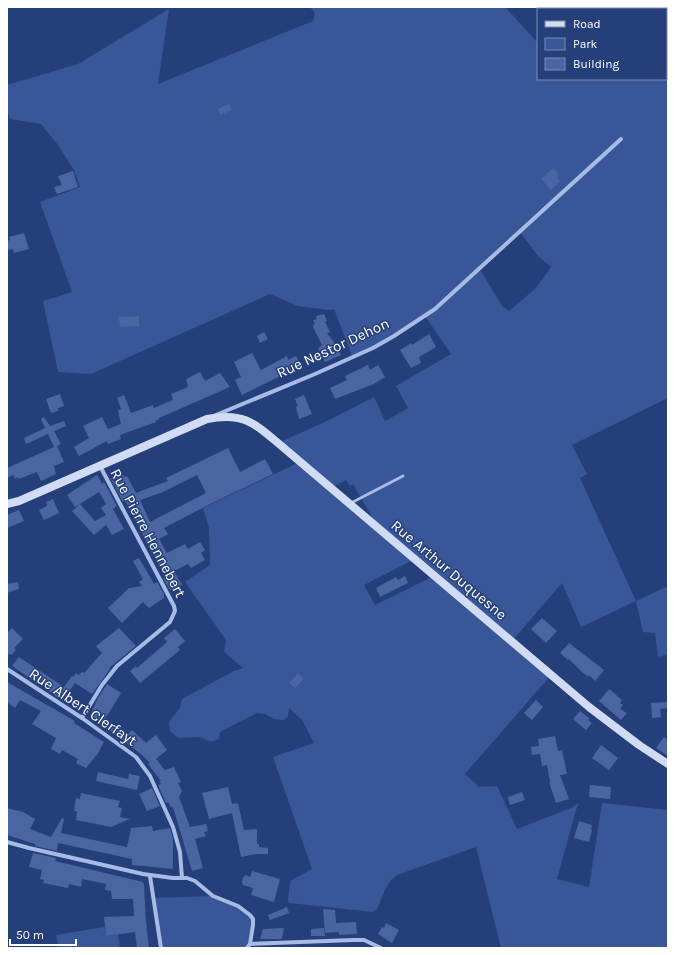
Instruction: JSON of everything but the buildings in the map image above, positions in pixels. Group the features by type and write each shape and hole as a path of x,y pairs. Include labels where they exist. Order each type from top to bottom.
{"main road":[{"name":"Rue Arthur Duquesne","path":"207,419 230,416 250,422 278,443 589,707 633,741 668,764"},
{"name":"Rue Nestor Dehon","path":"7,504 19,501 207,419"}],"street":[{"name":"Rue Nestor Dehon","path":"207,419 353,358 412,325 435,309 621,139"},
{"name":"Rue Pierre Hennebert","path":"82,718 102,685 117,666 170,622 175,611 174,606 100,466"},
{"name":"Rue Albert Clerfayt","path":"7,670 82,718 119,743 136,757 150,776 173,827 180,852 182,878"},
{"path":"7,842 150,876 187,878 195,881 213,896 238,906 250,915 253,926 249,946 364,940 381,948"},
{"path":"150,876 161,948"}],"lane":[{"path":"350,504 402,476"}],"green space":[{"path":"310,7 505,7 537,42 537,80 667,80 667,8 604,8 668,7 668,201 666,202 668,205 668,398 572,445 587,474 580,478 636,601 581,627 562,583 512,641 551,675 465,774 479,787 497,786 517,829 571,808 579,803 557,879 589,887 602,803 668,810 668,948 501,948 476,847 397,875 388,885 376,910 373,912 290,903 288,902 290,881 312,869 273,757 314,743 302,720 289,708 288,716 284,720 274,719 265,714 257,713 220,732 219,739 215,741 208,741 198,737 178,738 170,731 169,722 180,708 182,699 234,671 243,668 224,652 226,640 185,582 210,565 209,528 203,508 300,462 278,443 325,422 374,397 385,421 408,408 396,386 451,354 425,316 412,325 353,358 334,309 329,310 298,306 270,294 91,374 58,372 43,301 72,292 40,202 80,187 74,170 58,145 41,124 10,119 7,109 7,85 78,64 169,9 158,84 313,21 315,13","holes":["519,231 539,257 551,267 536,288 509,311 503,307 479,268","346,480 350,486 353,484 373,519 331,488","415,559 434,576 375,605 364,585"]},
{"path":"668,586 668,654 658,657 655,633 643,632 636,601"},
{"path":"213,896 238,906 253,919 247,948 161,948 153,898"},
{"path":"105,927 106,936 118,934 120,948 59,948 56,935"}]}
